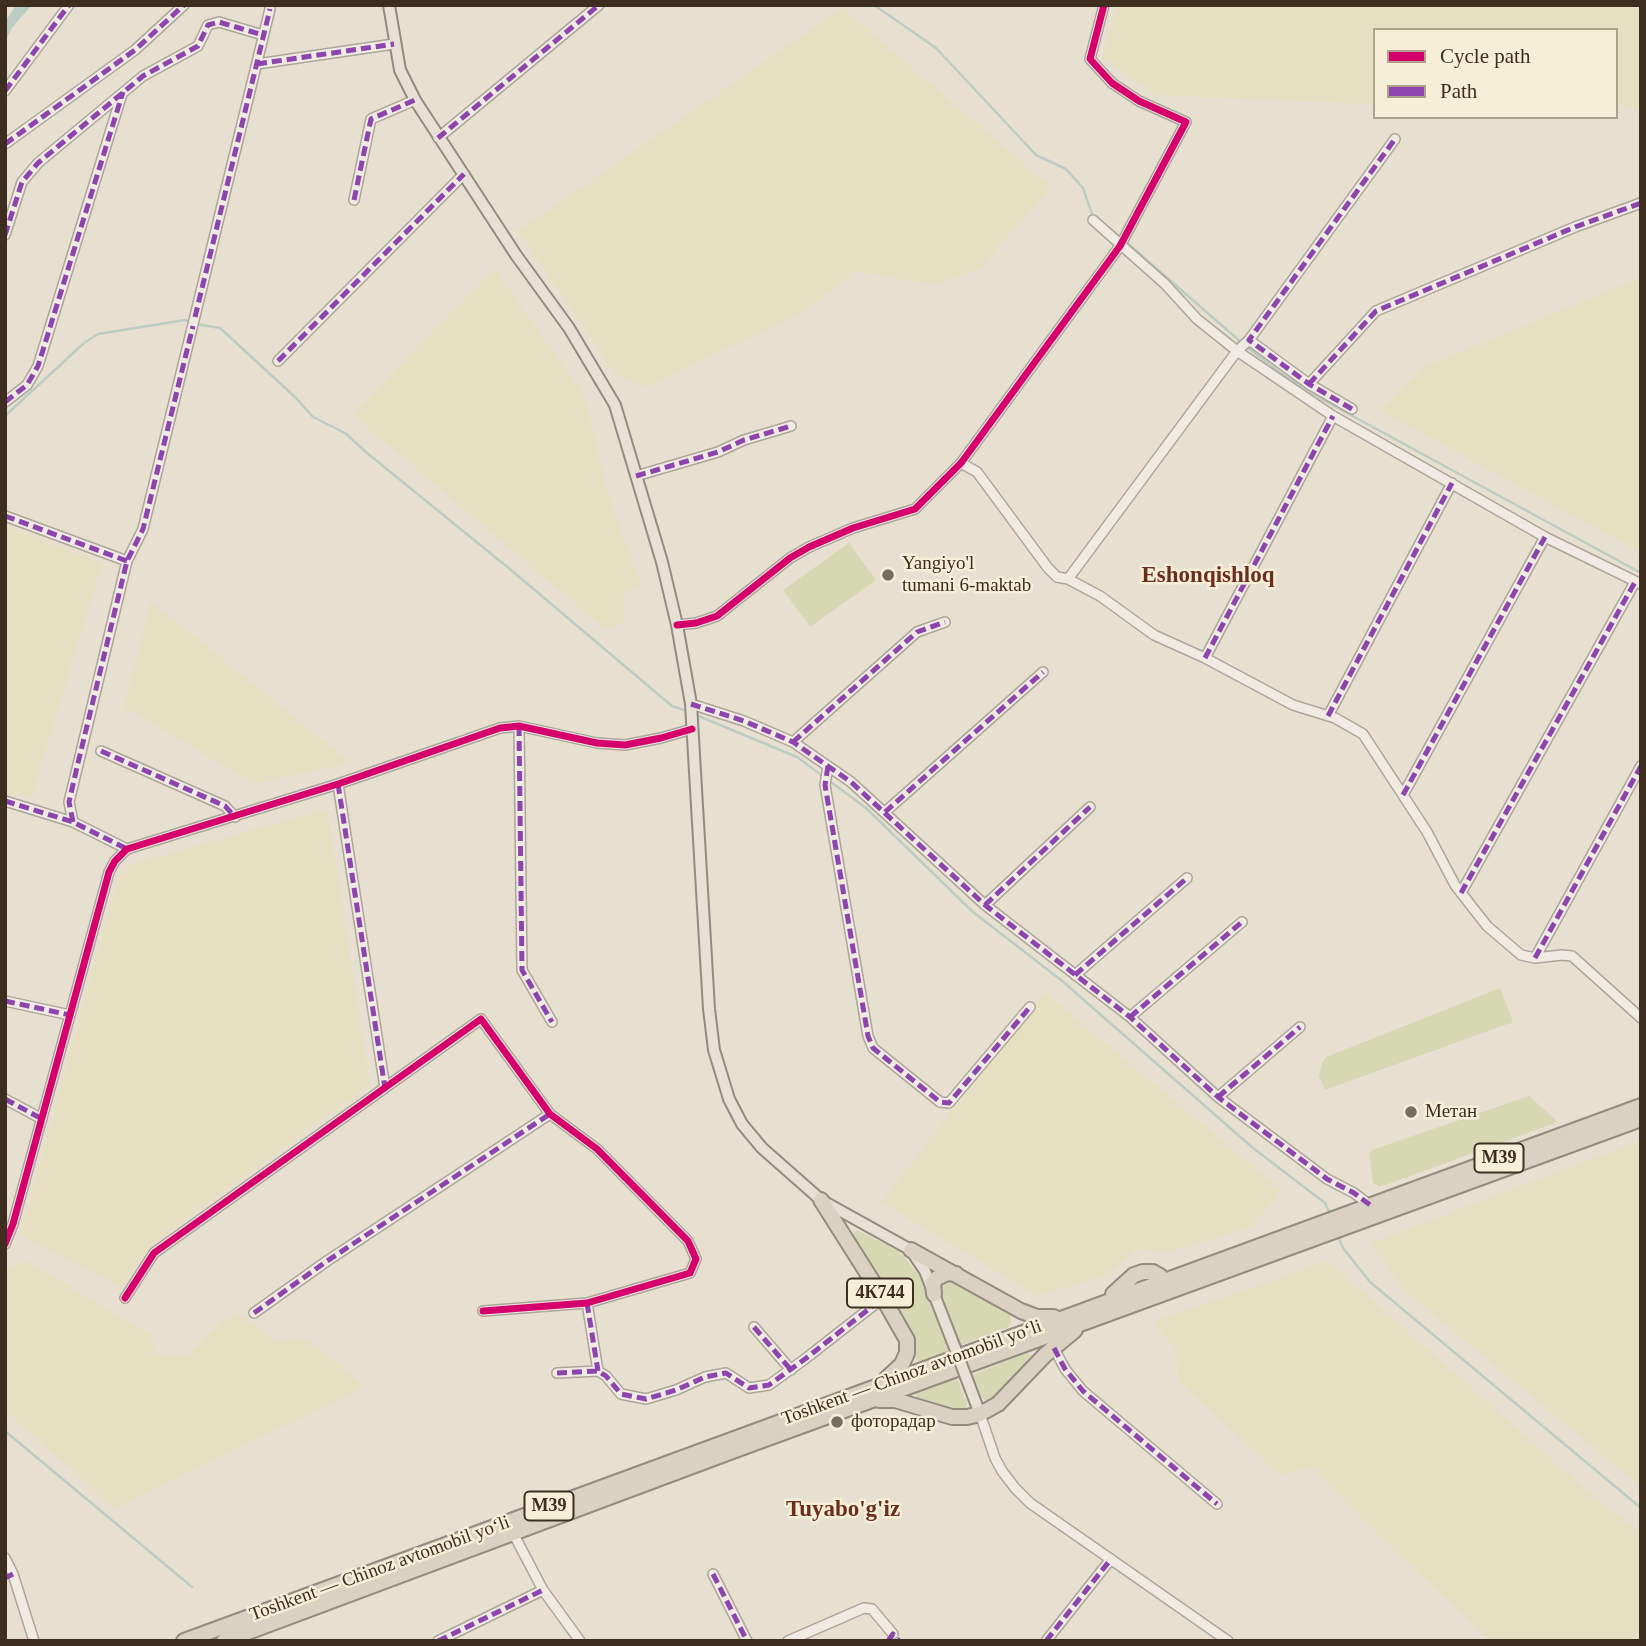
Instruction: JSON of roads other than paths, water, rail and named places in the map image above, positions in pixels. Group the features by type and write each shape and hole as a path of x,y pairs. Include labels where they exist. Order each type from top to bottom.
{"highway":[{"name":"Toshkent — Chinoz avtomobil yoʻli","path":"184,1641 802,1419 875,1399 1088,1321 1164,1287 1641,1106"},
{"name":"Toshkent — Chinoz avtomobil yoʻli","path":"1363,1212 1641,1119"},
{"name":"4К744","path":"821,1200 883,1298 908,1346 898,1370 879,1385"},
{"name":"4К744","path":"911,1250 1029,1314 1037,1317 1066,1316"},
{"name":"Toshkent — Chinoz avtomobil yoʻli","path":"224,1641 513,1533 802,1419 879,1385 1101,1303 1138,1273 1153,1272 1164,1287"},
{"path":"934,1294 933,1283 937,1278 947,1273 958,1274"},
{"path":"875,1399 895,1400 952,1417 980,1414 998,1404 1054,1348 1088,1321"}],"main road":[{"path":"388,5 400,70 415,100 516,255 593,366 615,405 662,562 691,704 709,1009 718,1067 729,1099 749,1133 777,1162 821,1200 911,1250 925,1271 980,1414"}],"street":[{"path":"5,90 69,5"},
{"path":"5,144 135,50 184,5"},
{"path":"438,138 599,5"},
{"path":"677,625 696,623 717,615 790,558 809,547 853,528 915,509 961,463 1120,246 1186,122 1139,101 1112,83 1090,60 1104,5"},
{"path":"73,822 69,802 127,561 143,529 270,9"},
{"path":"5,235 22,183 38,163 142,76 198,46 208,25 219,22 263,35"},
{"path":"257,64 394,44"},
{"path":"5,402 27,385 38,366 123,92"},
{"path":"354,200 371,119 415,100"},
{"path":"1068,579 1395,139"},
{"path":"278,361 464,174"},
{"path":"1309,384 1376,311 1641,202"},
{"path":"1093,220 1165,284 1197,319 1237,351 1333,416 1545,537 1638,583 1461,892"},
{"path":"1248,340 1309,384 1352,409"},
{"path":"1205,658 1333,416"},
{"path":"636,476 718,452 744,440 791,426"},
{"path":"961,463 977,472 1057,577 1068,579 1116,606 1154,635 1205,658 1293,705 1328,716 1363,734 1403,794 1461,892 1487,926 1521,955 1535,958 1572,956 1641,1018"},
{"path":"1328,716 1452,483"},
{"path":"5,516 127,561"},
{"path":"1403,794 1545,537"},
{"path":"793,742 917,632 945,622"},
{"path":"885,812 1043,672"},
{"path":"691,704 744,721 793,742 851,782 985,905 1130,1017 1218,1097 1327,1179 1354,1194 1363,1212"},
{"path":"5,1244 9,1221 42,1119 109,872 127,849 338,784 500,728 519,726 597,743 625,745 692,724"},
{"path":"519,726 523,970 552,1022"},
{"path":"101,751 225,806 235,817"},
{"path":"828,766 825,785 868,1036 873,1048 940,1102 949,1103 1030,1007"},
{"path":"1535,958 1641,766"},
{"path":"338,784 385,1088"},
{"path":"5,801 73,822 127,849"},
{"path":"985,905 1090,807"},
{"path":"1075,975 1187,878"},
{"path":"1130,1017 1242,922"},
{"path":"5,1000 70,1015"},
{"path":"125,1298 155,1253 481,1019 550,1114 597,1149 688,1241 696,1259 690,1273 587,1303 483,1311"},
{"path":"1218,1097 1300,1027"},
{"path":"5,1099 42,1119"},
{"path":"254,1313 327,1261 550,1114"},
{"path":"556,1373 598,1371 621,1394 646,1399 705,1377 726,1373 749,1388 769,1385 883,1298"},
{"path":"587,1303 598,1371"},
{"path":"754,1327 791,1370"},
{"path":"1054,1348 1065,1369 1083,1391 1217,1504"},
{"path":"980,1414 995,1458 1014,1488 1030,1503 1228,1641"},
{"path":"513,1533 543,1590 580,1641"},
{"path":"5,1558 9,1576 34,1641"},
{"path":"1046,1641 1111,1559"},
{"path":"713,1574 747,1641"},
{"path":"438,1641 543,1590"},
{"path":"788,1641 864,1608 872,1609 893,1639"}],"waterway":[{"path":"874,5 936,48 1036,155 1066,169 1083,188 1092,214 1120,237"},
{"path":"1125,241 1242,343"},
{"path":"5,416 84,343 98,334 185,320 190,322"},
{"path":"196,324 220,328 313,417 345,433 672,706 687,711"},
{"path":"1247,347 1325,401 1641,573"},
{"path":"696,715 797,757 866,808 973,912 1061,980 1253,1148 1325,1203 1331,1216"},
{"path":"1338,1236 1343,1248 1370,1282 1641,1508"},
{"path":"5,1431 192,1587"}],"place":[{"name":"Yangiyo'l tumani 6-maktab","path":"888,575"},
{"name":"Метан","path":"1411,1112"},
{"name":"фоторадар","path":"837,1422"}],"district":[{"name":"Eshonqishloq","path":"1208,576"},
{"name":"Tuyabo'g'iz","path":"843,1510"}]}
